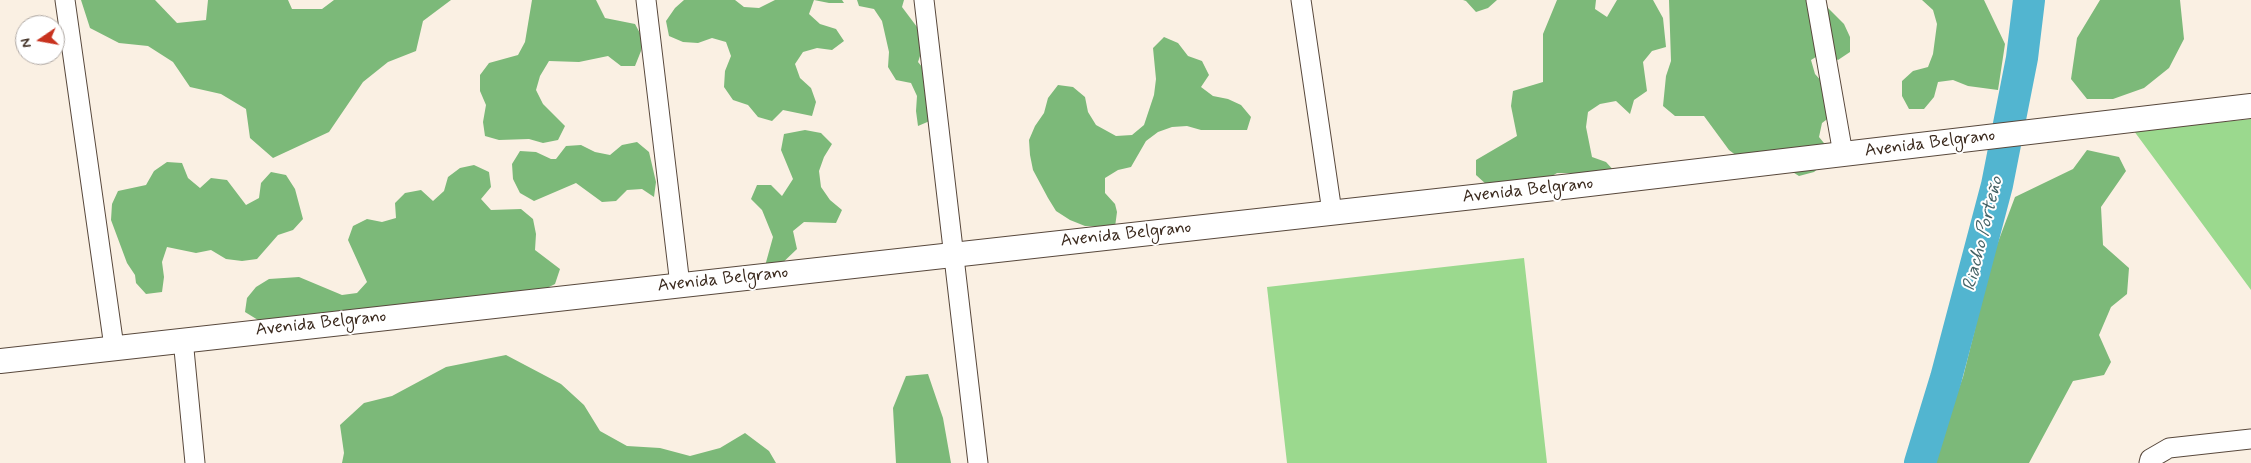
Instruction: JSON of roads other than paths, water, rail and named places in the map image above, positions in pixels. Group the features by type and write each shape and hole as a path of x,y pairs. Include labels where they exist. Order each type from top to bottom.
{"street":[{"path":"65,0 114,347"},
{"path":"646,0 680,285"},
{"path":"924,0 978,463"},
{"path":"1301,0 1332,212"},
{"path":"1816,0 1843,154"},
{"name":"Avenida Belgrano","path":"0,361 1950,142 2251,106"},
{"path":"183,339 195,463"},
{"path":"2150,461 2169,448 2251,439"}],"waterway":[{"name":"Riacho Porteño","path":"1920,463 1946,378 1997,185 2022,58 2029,0"}]}
